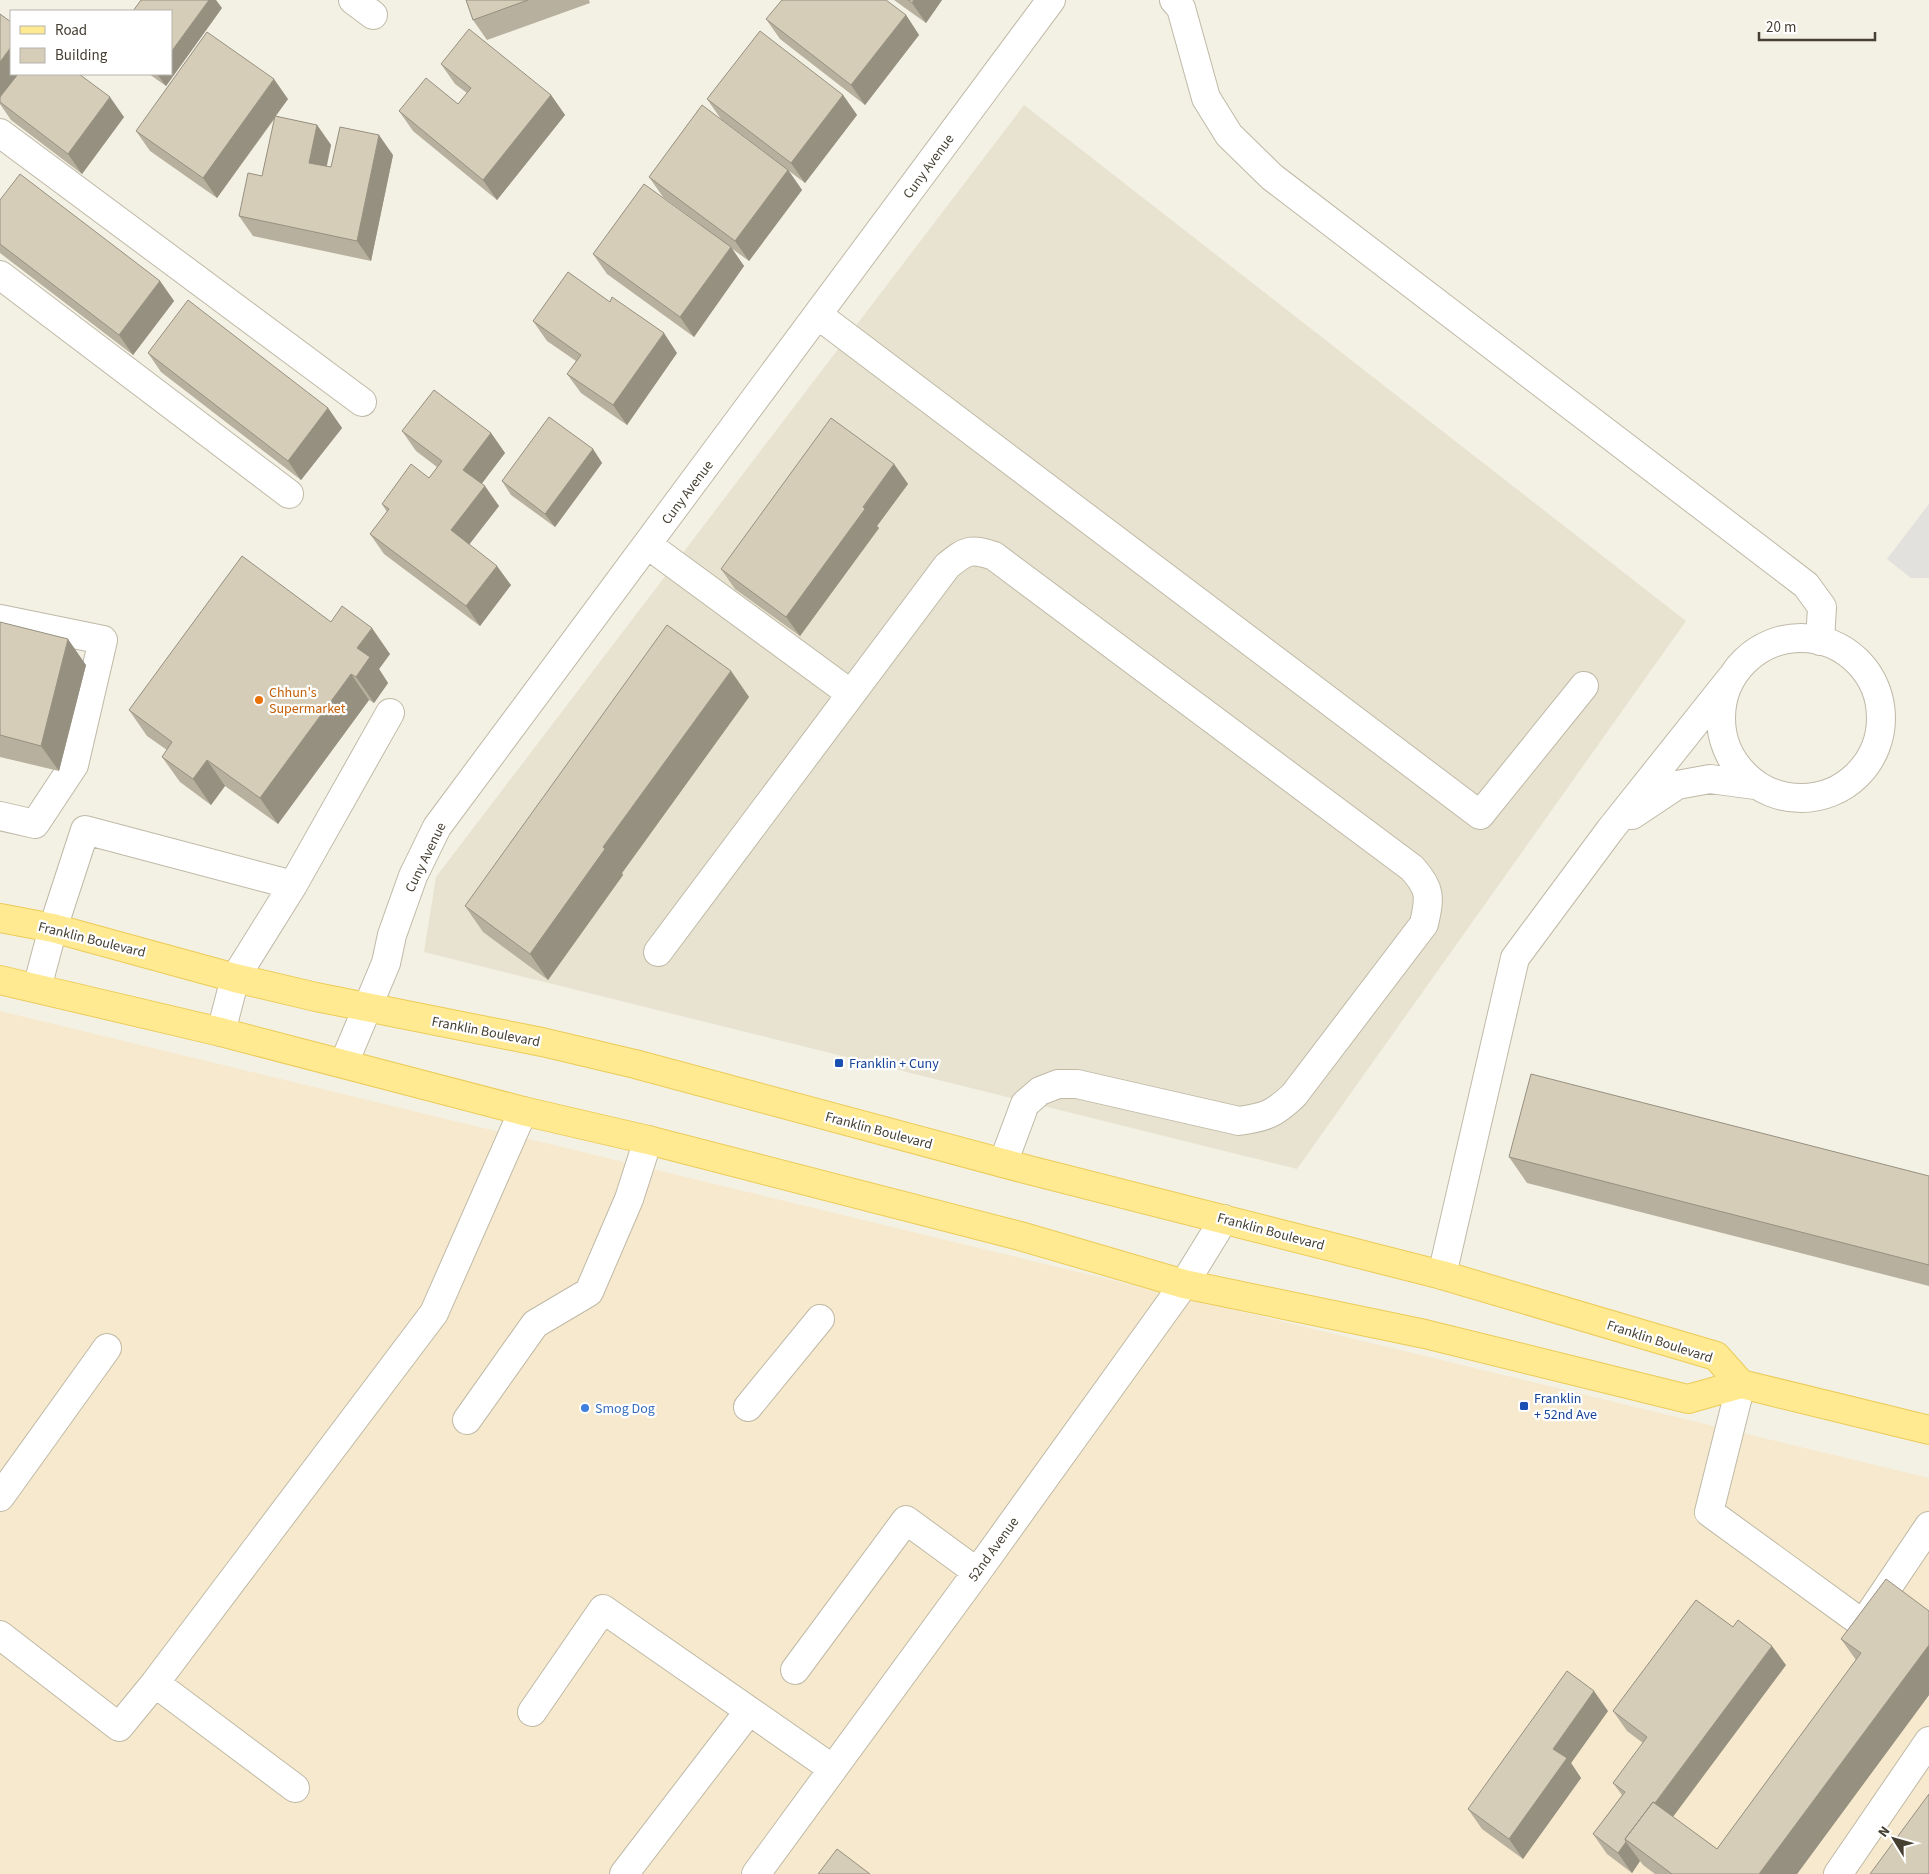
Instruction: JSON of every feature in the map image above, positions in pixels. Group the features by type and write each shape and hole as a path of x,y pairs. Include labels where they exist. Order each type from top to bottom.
{"main road":[{"name":"Franklin Boulevard","path":"0,918 53,928 235,978 368,1008 542,1042 635,1064 1002,1163 1442,1276 1716,1356 1741,1384"},
{"path":"0,980 221,1032 523,1111 648,1140 1020,1236 1184,1284 1425,1334 1688,1399 1741,1384 1929,1430"}],"street":[{"name":"Cuny Avenue","path":"344,1063 386,964 392,935 413,876 437,827 1051,0"},
{"path":"1174,0 1181,8 1206,98 1229,135 1272,177 1806,585 1822,607 1820,641"},
{"path":"0,133 362,402"},
{"path":"0,275 289,494"},
{"path":"818,315 1480,815 1584,686"},
{"path":"648,545 852,694"},
{"path":"658,952 946,566 960,554 976,550 994,556 1412,868 1425,882 1429,902 1424,924 1294,1095 1278,1110 1261,1118 1239,1121 1077,1084 1058,1084 1040,1091 1026,1104 1002,1163"},
{"path":"0,620 103,640 74,765 35,824 0,816"},
{"path":"1442,1276 1515,958 1610,830 1748,657 1772,643 1808,638 1835,645 1860,662 1875,686 1882,713 1879,741 1864,769 1843,787 1809,799 1781,797 1755,785 1710,779 1677,785 1610,830"},
{"path":"1731,678 1722,705 1722,733 1735,765 1755,785"},
{"path":"221,1032 235,978 293,885 390,713"},
{"path":"37,988 53,928 85,830 293,885"},
{"path":"0,1634 119,1727 155,1683 434,1313 523,1111"},
{"path":"467,1420 535,1324 589,1292 629,1199 648,1140"},
{"name":"52nd Avenue","path":"756,1874 977,1572 1184,1284 1224,1219"},
{"path":"748,1408 820,1319"},
{"path":"0,1497 107,1348"},
{"path":"1741,1384 1709,1512 1863,1624 1929,1526"},
{"path":"795,1670 906,1520 977,1572"},
{"path":"532,1712 603,1610 833,1768"},
{"path":"155,1683 295,1788"},
{"path":"624,1874 749,1711"},
{"path":"1838,1874 1929,1741"}],"shaded area":[{"path":"1024,105 1686,621 1297,1169 424,952 436,877"},
{"path":"1929,504 1929,578 1911,578 1887,559"},
{"path":"0,1011 1929,1478 1929,1874 0,1874"}],"building":[{"path":"141,0 209,0 172,51 172,10 134,10"},
{"path":"466,0 528,0 473,20"},
{"path":"782,0 886,0 906,15 851,85 766,19"},
{"path":"0,14 10,21 10,48 0,62"},
{"path":"469,29 551,95 483,180 399,111 426,78 458,104 471,88 441,64"},
{"path":"760,31 843,95 791,163 707,99"},
{"path":"207,32 274,79 203,178 136,131"},
{"path":"17,75 80,75 110,97 68,154 0,102 0,97"},
{"path":"702,105 788,170 735,241 649,177"},
{"path":"275,116 317,125 309,163 331,167 340,127 379,135 357,241 239,216 248,173 262,176"},
{"path":"20,174 160,281 119,335 0,244 0,200"},
{"path":"644,184 731,247 680,317 593,254"},
{"path":"568,272 610,302 612,297 664,333 613,405 567,374 581,355 533,321"},
{"path":"188,300 328,408 288,461 148,353"},
{"path":"434,390 491,433 463,470 485,486 451,530 497,566 466,606 370,534 389,509 382,504 411,464 429,478 442,461 402,431"},
{"path":"549,417 593,449 545,514 502,481"},
{"path":"831,418 894,464 863,507 865,509 786,617 721,569"},
{"path":"242,556 331,622 342,606 372,628 357,648 370,657 356,677 351,674 260,798 207,760 193,779 162,757 172,742 129,710"},
{"path":"0,622 68,639 41,746 0,735"},
{"path":"667,625 731,671 603,847 605,849 530,954 465,906"},
{"path":"1531,1074 1929,1176 1929,1265 1509,1157"},
{"path":"1886,1579 1929,1611 1929,1645 1759,1874 1672,1874 1625,1839 1653,1802 1717,1849 1861,1653 1841,1639"},
{"path":"1696,1600 1733,1627 1738,1620 1772,1646 1655,1803 1653,1802 1625,1839 1626,1842 1618,1853 1593,1834 1625,1792 1613,1783 1647,1737 1613,1711"},
{"path":"1567,1671 1594,1691 1553,1749 1567,1758 1509,1839 1468,1809"},
{"path":"1929,1794 1929,1874 1870,1874"},
{"path":"837,1849 870,1874 818,1874"}],"place":[{"name":"Chhun's Supermarket","path":"259,700"},
{"name":"Franklin + Cuny","path":"839,1063"},
{"name":"Franklin + 52nd Ave","path":"1524,1406"},
{"name":"Smog Dog","path":"585,1408"}]}
